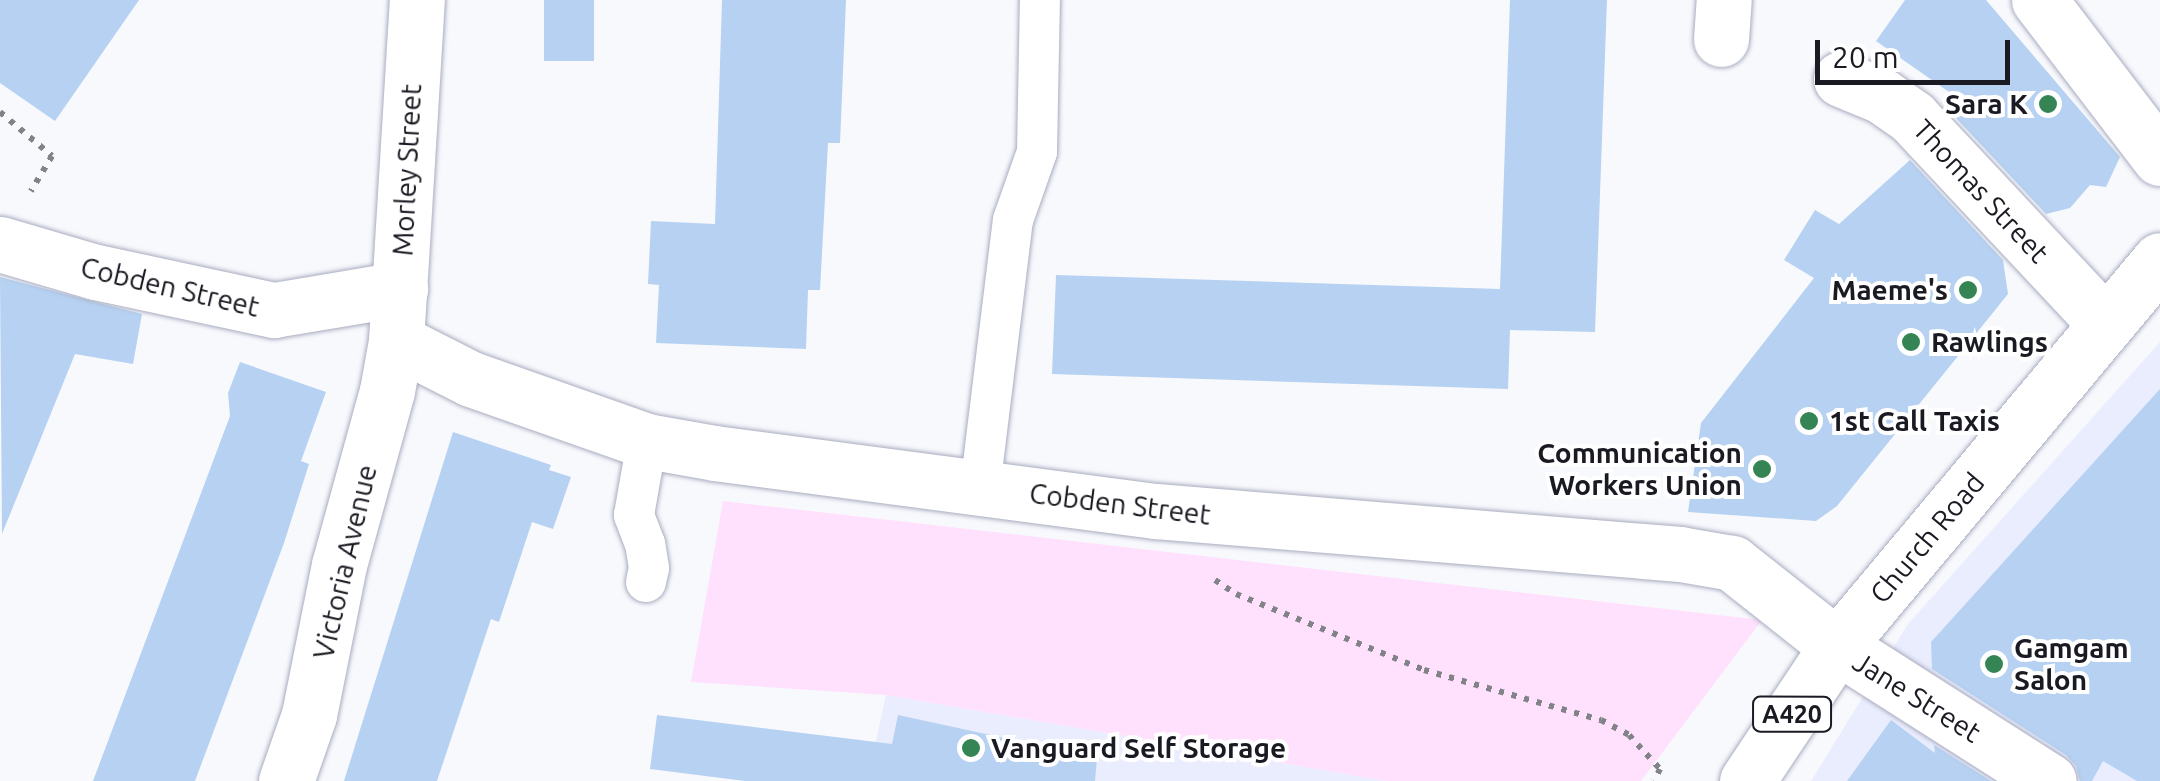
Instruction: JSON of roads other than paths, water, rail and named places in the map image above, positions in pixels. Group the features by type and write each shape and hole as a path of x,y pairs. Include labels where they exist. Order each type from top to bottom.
{"street":[{"name":"Morley Street","path":"398,315 417,0"},
{"path":"2039,0 2160,158"},
{"name":"Thomas Street","path":"1841,79 1882,96 1913,118 2106,324"},
{"name":"Cobden Street","path":"10,229 96,272 274,310 398,315 471,379 647,440 1156,511 1680,554 1732,563 1836,646"},
{"name":"Church Road","path":"1746,781 1836,646 2160,260"},
{"name":"Victoria Avenue","path":"286,781 309,715 339,564 387,391 398,315"},
{"name":"Jane Street","path":"1836,646 2049,781"}],"lane":[{"path":"980,488 1013,220 1037,152 1040,0"},
{"path":"646,582 650,568 634,514 647,440"}],"place":[{"name":"Sara K","path":"2048,104"},
{"name":"Maeme's","path":"1968,290"},
{"name":"Rawlings","path":"1911,342"},
{"name":"1st Call Taxis","path":"1809,421"},
{"name":"Communication Workers Union","path":"1762,469"},
{"name":"Gamgam Salon","path":"1994,664"},
{"name":"Vanguard Self Storage","path":"971,748"}]}
